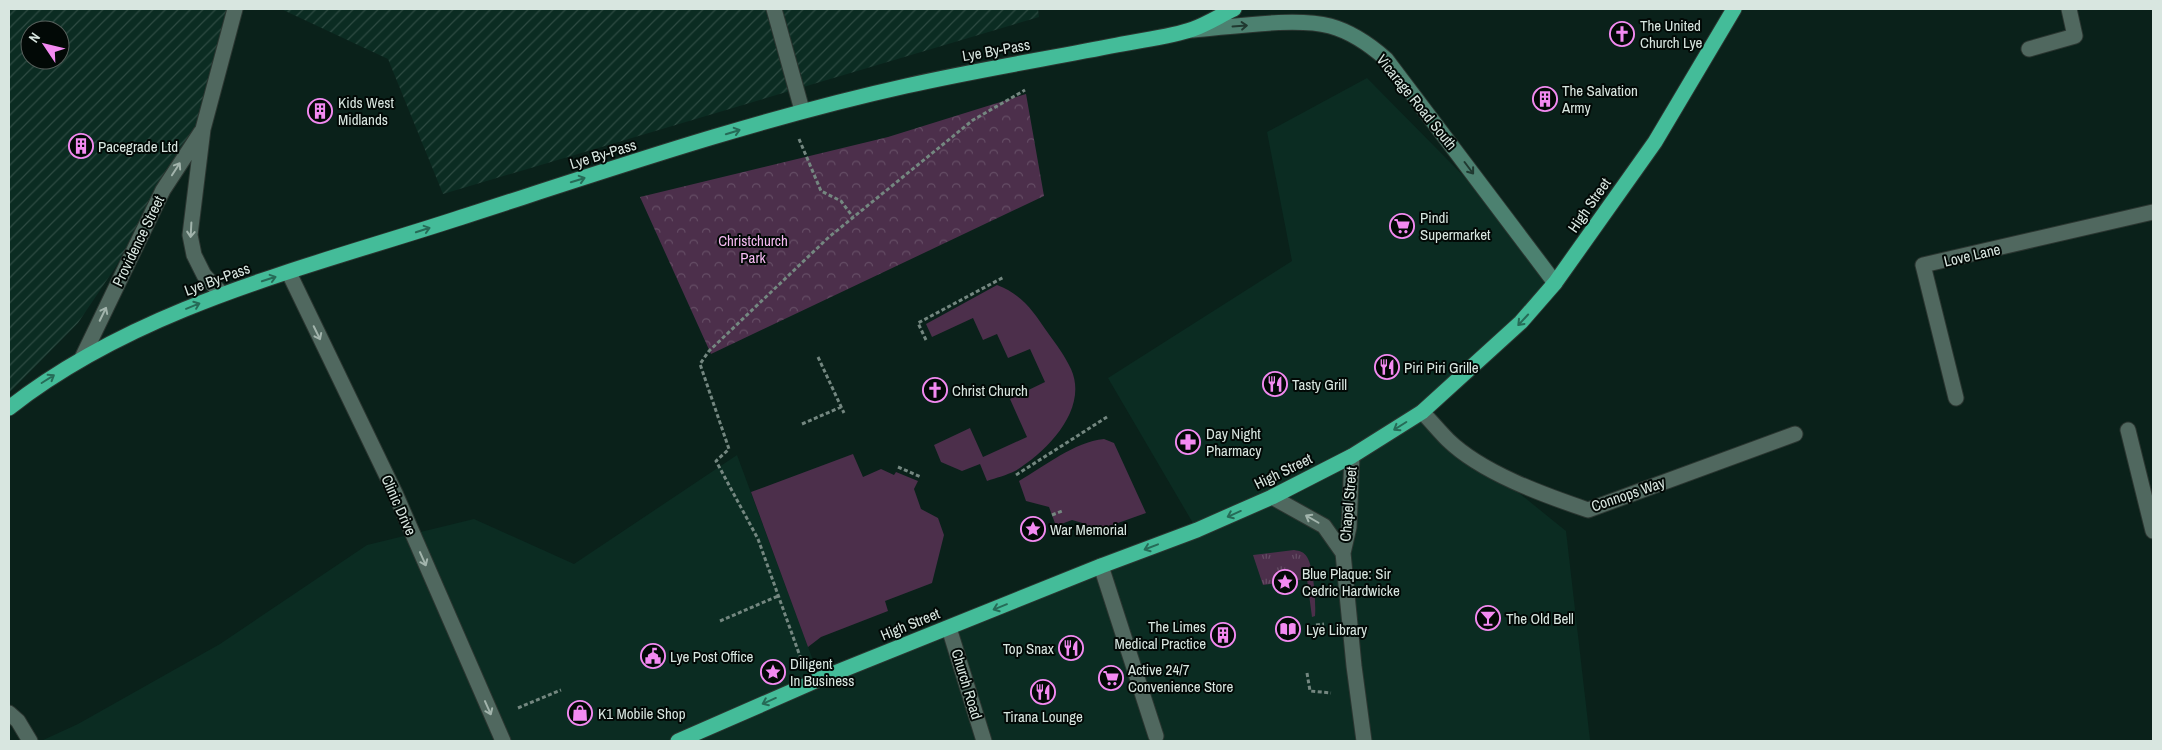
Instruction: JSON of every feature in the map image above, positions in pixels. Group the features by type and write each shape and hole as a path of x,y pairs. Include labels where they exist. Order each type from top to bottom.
{"highway":[{"name":"Lye By-Pass","path":"9,408 35,387 82,358 137,330 222,294 802,110 970,71 1046,59 1192,30 1234,9"},
{"name":"High Street","path":"678,741 820,679 1101,566 1197,530 1272,497 1352,456 1422,412 1521,322 1555,283 1655,142 1734,9"}],"street":[{"name":"Providence Street","path":"222,294 204,275 194,255 190,235 203,129 235,9"},
{"path":"774,9 802,110"},
{"path":"2029,49 2076,36 2069,9"},
{"name":"Vicarage Road South","path":"1192,30 1305,22 1330,26 1366,42 1386,59 1555,283"},
{"name":"Providence Street","path":"82,358 163,190 203,129"},
{"name":"Love Lane","path":"1956,398 1924,266 2153,212"},
{"name":"Clinic Drive","path":"288,273 395,493 503,741"},
{"name":"Connops Way","path":"1422,412 1449,441 1488,468 1554,499 1588,510 1795,434"},
{"path":"2128,430 2153,531"},
{"name":"Chapel Street","path":"1352,456 1349,527 1344,553 1354,666 1364,741"},
{"name":"Chapel Street","path":"1272,497 1324,526 1344,553"},
{"path":"1101,566 1156,736"},
{"name":"Church Road","path":"949,628 984,741"},
{"path":"9,713 18,721 30,741"}],"path":[{"path":"802,662 758,539 716,462 729,450 700,364 724,337 828,237 973,120 1031,86"},
{"path":"799,139 821,191 841,201 853,217"},
{"path":"926,340 918,323 1004,277"},
{"path":"818,357 844,413"},
{"path":"802,424 841,407"},
{"path":"1016,475 1108,417"},
{"path":"898,467 921,477"},
{"path":"1052,515 1062,511"},
{"path":"720,621 778,596"},
{"path":"1316,625 1324,624"},
{"path":"1307,673 1310,691 1333,693"},
{"path":"493,719 561,690"}],"shaded area":[{"path":"9,9 235,9 192,153 78,323 9,393"},
{"path":"281,9 1038,9 1039,17 443,194 388,59"},
{"path":"1367,78 1509,222 1555,283 1423,412 1566,531 1590,740 41,741 78,724 220,644 367,545 474,519 574,564 737,455 820,679 1197,530 1108,378 1292,261 1267,132"}],"green space":[{"name":"Christchurch Park","path":"1026,94 1044,196 711,354 640,197 888,137"},
{"path":"997,285 1027,304 1066,359 1075,384 1070,414 1052,441 1040,453 1015,471 987,481 980,464 962,471 941,462 934,445 970,428 983,457 1027,437 1010,399 1045,382 1030,349 1008,358 997,334 983,340 973,318 932,337 926,324"},
{"path":"1104,439 1114,443 1146,513 1090,533 1086,524 1072,520 1056,526 1049,507 1026,501 1019,481 1071,450 1093,441"},
{"path":"853,454 863,477 881,469 894,475 896,472 918,481 914,489 921,509 938,518 944,535 932,583 885,601 888,611 821,637 808,647 751,492"},
{"path":"1294,550 1306,555 1311,569 1315,603 1315,616 1312,617 1307,579 1263,585 1253,555"}],"place":[{"name":"The United Church Lye","path":"1622,34"},
{"name":"The Salvation Army","path":"1545,99"},
{"name":"Kids West Midlands","path":"320,111"},
{"name":"Pacegrade Ltd","path":"81,146"},
{"name":"Pindi Supermarket","path":"1402,226"},
{"name":"Piri Piri Grille","path":"1387,367"},
{"name":"Tasty Grill","path":"1275,384"},
{"name":"Christ Church","path":"935,390"},
{"name":"Day Night Pharmacy","path":"1188,442"},
{"name":"War Memorial","path":"1033,529"},
{"name":"Blue Plaque: Sir Cedric Hardwicke","path":"1285,582"},
{"name":"The Old Bell","path":"1488,618"},
{"name":"Lye Library","path":"1288,629"},
{"name":"The Limes Medical Practice","path":"1223,635"},
{"name":"Top Snax","path":"1071,648"},
{"name":"Lye Post Office","path":"653,656"},
{"name":"Diligent In Business","path":"773,672"},
{"name":"Active 24/7 Convenience Store","path":"1111,678"},
{"name":"Tirana Lounge","path":"1043,692"},
{"name":"K1 Mobile Shop","path":"580,713"}]}
